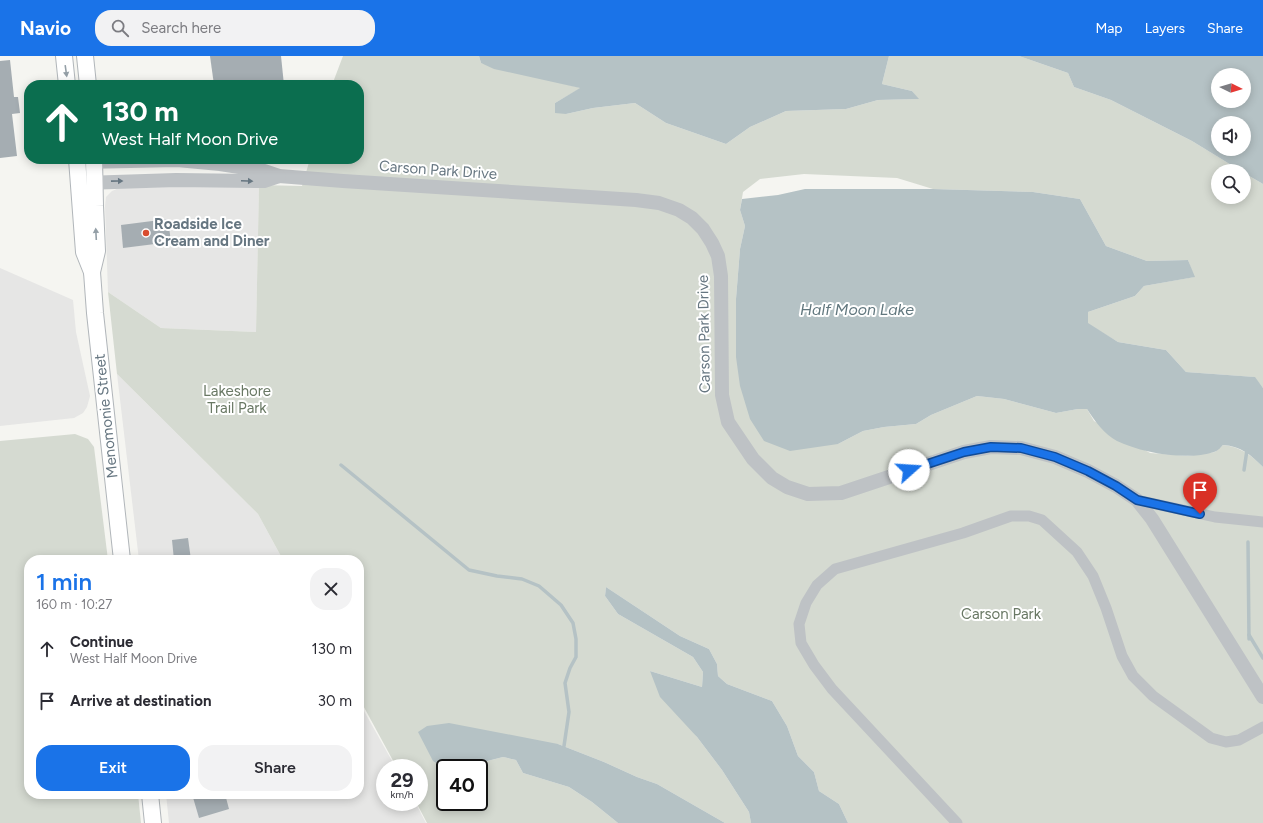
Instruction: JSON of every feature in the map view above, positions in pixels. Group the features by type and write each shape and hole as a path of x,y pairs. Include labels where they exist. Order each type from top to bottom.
{"main road":[{"path":"64,56 67,80"},
{"path":"85,56 87,80"},
{"name":"Menomonie Street","path":"77,164 84,252 92,272"},
{"name":"Menomonie Street","path":"94,164 97,250 92,272 95,313 121,555"},
{"path":"151,799 153,823"}],"street":[{"name":"Carson Park Drive","path":"220,164 264,171 279,176 636,200 659,203 679,210 692,218 703,229 712,242 718,256 722,286 722,395 728,422 753,459 772,478 787,487 808,494 841,493 964,452 991,447 1021,448 1055,457 1088,471 1116,486 1137,500 1152,519 1263,697"},
{"name":"Carson Park Drive","path":"78,183 176,180 264,181 279,176"},
{"path":"1137,500 1215,517 1263,522"},
{"path":"957,823 832,689 814,665 801,643 799,624 806,603 817,585 835,569 963,532 1011,516 1029,516 1042,520 1077,552 1095,582 1106,608 1122,656 1134,676 1153,696 1211,738 1226,742 1239,740 1263,727"}],"shaded area":[{"path":"259,185 256,332 161,328 108,292 105,206 106,197 112,191 119,188"},
{"path":"0,268 73,300 76,332 90,396 87,407 83,413 74,418 0,426"},
{"path":"117,374 258,514 280,555 138,555"},
{"path":"364,711 391,759 376,759 376,811 420,811 426,823 169,823 167,799 364,799"}],"green space":[{"name":"Carson Park","path":"343,56 479,56 481,63 581,88 555,103 566,114 593,108 635,103 666,123 726,144 750,127 786,111 846,109 878,100 918,99 912,91 882,84 889,56 1019,56 1068,73 1074,87 1111,100 1192,141 1211,153 1211,156 1216,156 1230,164 1211,164 1211,204 1251,204 1251,177 1263,184 1263,388 1254,377 1186,372 1166,350 1118,342 1088,324 1088,312 1135,296 1144,286 1194,277 1188,260 1147,261 1106,246 1080,199 1033,192 933,189 897,178 804,174 760,179 743,192 740,210 745,226 740,249 736,299 838,444 863,431 884,427 916,424 931,415 977,396 1004,399 1056,413 1087,409 1094,421 1150,453 1188,456 1215,452 1223,445 1245,452 1263,467 1263,823 848,823 839,804 819,791 814,772 798,756 787,726 772,701 727,684 718,676 717,664 709,649 680,636 606,587 605,596 618,614 693,657 703,672 702,687 650,671 722,770 749,812 751,823 725,823 657,784 558,744 480,759 436,759 436,811 488,811 488,761 503,757 516,760 523,773 569,787 592,802 618,823 427,823 421,811 428,811 428,759 392,759 364,707 364,555 280,555 258,514 117,374 108,292 161,328 256,332 259,185 302,186 309,164 364,164 364,80 334,80"},
{"path":"75,434 88,439 94,447 107,555 24,555 24,799 139,799 141,823 0,823 0,441"}],"water":[{"path":"479,56 889,56 882,84 912,91 919,99 878,100 846,109 786,111 750,127 726,144 666,123 635,103 593,108 566,114 555,113 555,103 580,88 494,69 481,63"},
{"path":"1019,56 1263,56 1263,184 1251,177 1251,164 1230,164 1216,156 1251,156 1251,116 1211,116 1211,153 1192,141 1111,100 1074,87 1068,73"},
{"name":"Half Moon Lake","path":"805,189 933,189 1033,192 1080,199 1106,246 1147,261 1188,260 1195,277 1144,286 1135,296 1088,312 1088,323 1118,342 1166,350 1186,372 1255,377 1263,388 1263,467 1240,449 1223,445 1214,452 1191,456 1178,456 1139,449 1117,441 1108,435 1087,409 1056,413 1004,399 977,396 931,415 916,424 884,427 863,431 838,444 790,451 764,441 750,419 740,386 736,357 736,299 740,249 745,226 740,210 742,199 778,195"},
{"path":"606,587 680,636 709,649 717,664 718,676 727,684 772,701 787,726 798,756 814,772 819,791 839,804 848,823 751,823 749,812 722,770 697,737 660,697 650,671 702,687 703,672 693,657 618,614 605,596"},
{"path":"449,723 558,744 657,784 725,823 618,823 592,802 569,787 523,773 516,760 503,757 488,761 488,759 436,759 436,763 433,761 418,732 427,726"}],"building":[{"path":"210,56 281,56 283,80 213,80"},
{"path":"10,60 14,97 18,97 20,113 12,114 17,156 0,158 0,61"},
{"name":"Roadside Ice Cream and Diner","path":"168,219 171,242 123,248 121,225"},
{"path":"188,538 190,555 174,555 172,540"},
{"path":"193,799 226,799 229,809 199,818"}],"waterway":[{"path":"1244,470 1247,450"},
{"path":"341,465 469,570 497,576 522,579 539,586 561,605 573,623 576,639 576,657 570,668 565,683 569,712 564,746"},
{"path":"1248,542 1249,639"},
{"path":"1249,635 1263,658"}],"place":[{"name":"Roadside Ice Cream and Diner","path":"146,233"}],"route":[{"path":"909,470 964,452 991,447 1021,448 1055,457 1088,471 1116,486 1137,500 1200,514"}],"park label":[{"name":"Lakeshore Trail Park","path":"237,400"}]}
